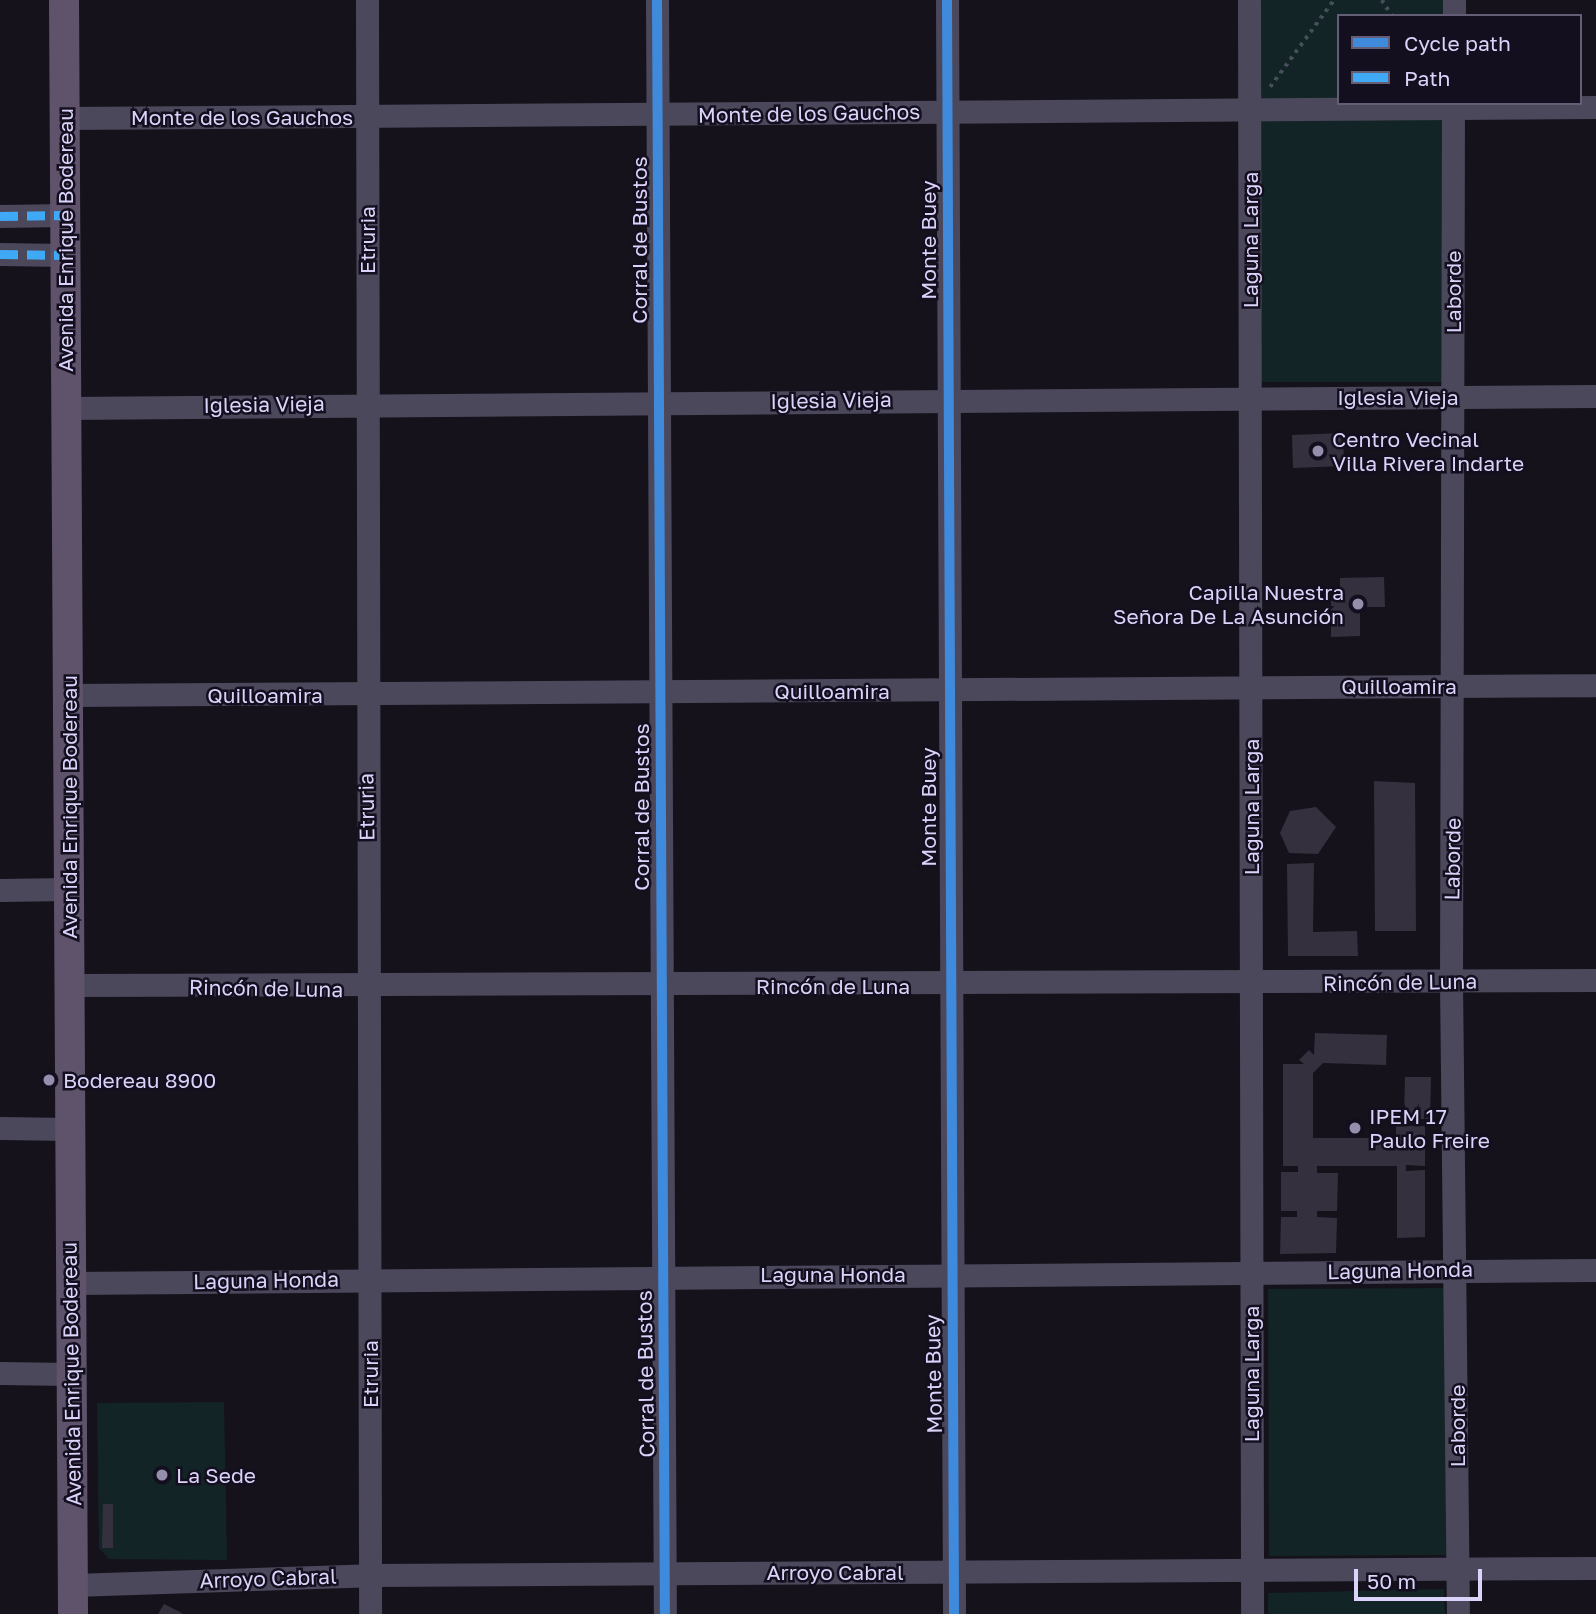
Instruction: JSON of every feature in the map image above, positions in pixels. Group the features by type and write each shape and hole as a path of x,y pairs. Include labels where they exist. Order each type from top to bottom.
{"main road":[{"name":"Avenida Enrique Bodereau","path":"64,0 70,985 69,1374 73,1600"}],"street":[{"name":"Etruria","path":"366,0 365,694 369,989 370,1614"},
{"name":"Corral de Bustos","path":"657,0 661,692 658,986 666,1614"},
{"name":"Monte Buey","path":"947,0 947,986 954,1614"},
{"name":"Laguna Larga","path":"1249,0 1257,102 1251,398 1251,1614"},
{"name":"Monte de los Gauchos","path":"64,118 947,112 1257,102 1337,103"},
{"name":"Monte de los Gauchos","path":"1453,105 1596,107"},
{"name":"Laborde","path":"1453,105 1454,686 1451,982 1458,1614"},
{"path":"0,216 65,215"},
{"path":"0,254 65,255"},
{"name":"Iglesia Vieja","path":"66,408 367,403 1596,396"},
{"name":"Quilloamira","path":"68,695 1596,685"},
{"path":"0,890 68,889"},
{"name":"Rincón de Luna","path":"70,985 369,989 1596,980"},
{"path":"0,1128 69,1129"},
{"name":"Laguna Honda","path":"69,1283 663,1274 1596,1270"},
{"path":"0,1373 69,1374"},
{"name":"Arroyo Cabral","path":"73,1600 370,1575 1596,1568"}],"path":[{"path":"1257,102 1334,0"}],"shaded area":[{"path":"1256,0 1448,0 1448,14 1337,14 1337,102 1256,102"},
{"path":"1257,114 1447,114 1447,382 1257,382"},
{"path":"1450,1288 1452,1555 1269,1556 1268,1289"},
{"name":"La Sede","path":"224,1402 227,1560 109,1559 99,1548 97,1403"},
{"path":"1444,1589 1445,1614 1268,1614 1268,1593"}],"building":[{"name":"Centro Vecinal Villa Rivera Indarte","path":"1343,433 1344,466 1293,468 1292,435"},
{"name":"Capilla Nuestra Señora De La Asunción","path":"1384,577 1385,607 1360,607 1360,636 1331,637 1331,601 1340,600 1340,578"},
{"path":"1374,781 1415,783 1416,931 1375,931"},
{"path":"1316,807 1336,827 1318,854 1289,853 1280,833 1290,811"},
{"path":"1314,863 1313,932 1357,931 1358,956 1288,956 1287,864"},
{"path":"1315,1033 1387,1035 1386,1065 1323,1063 1313,1073 1313,1138 1396,1138 1396,1126 1425,1126 1425,1166 1406,1165 1406,1171 1425,1170 1425,1237 1397,1238 1397,1166 1317,1166 1317,1173 1338,1173 1337,1211 1317,1211 1317,1217 1337,1218 1336,1253 1280,1254 1281,1217 1297,1217 1297,1211 1281,1211 1281,1172 1298,1172 1298,1166 1283,1166 1283,1064 1304,1064 1299,1060 1309,1050 1314,1055"},
{"path":"1405,1077 1431,1077 1430,1119 1404,1119"},
{"path":"103,1504 113,1504 113,1548 102,1548"},
{"path":"164,1604 180,1612 183,1614 158,1614"}],"marked path":[{"path":"0,216 65,215"},
{"path":"0,254 65,255"}],"cycle path":[{"path":"657,0 665,1614"},
{"path":"947,0 954,1614"}],"place":[{"name":"Centro Vecinal Villa Rivera Indarte","path":"1318,451"},
{"name":"Capilla Nuestra Señora De La Asunción","path":"1358,604"},
{"name":"Bodereau 8900","path":"49,1080"},
{"name":"IPEM 17 Paulo Freire","path":"1355,1128"},
{"name":"La Sede","path":"162,1475"}]}
